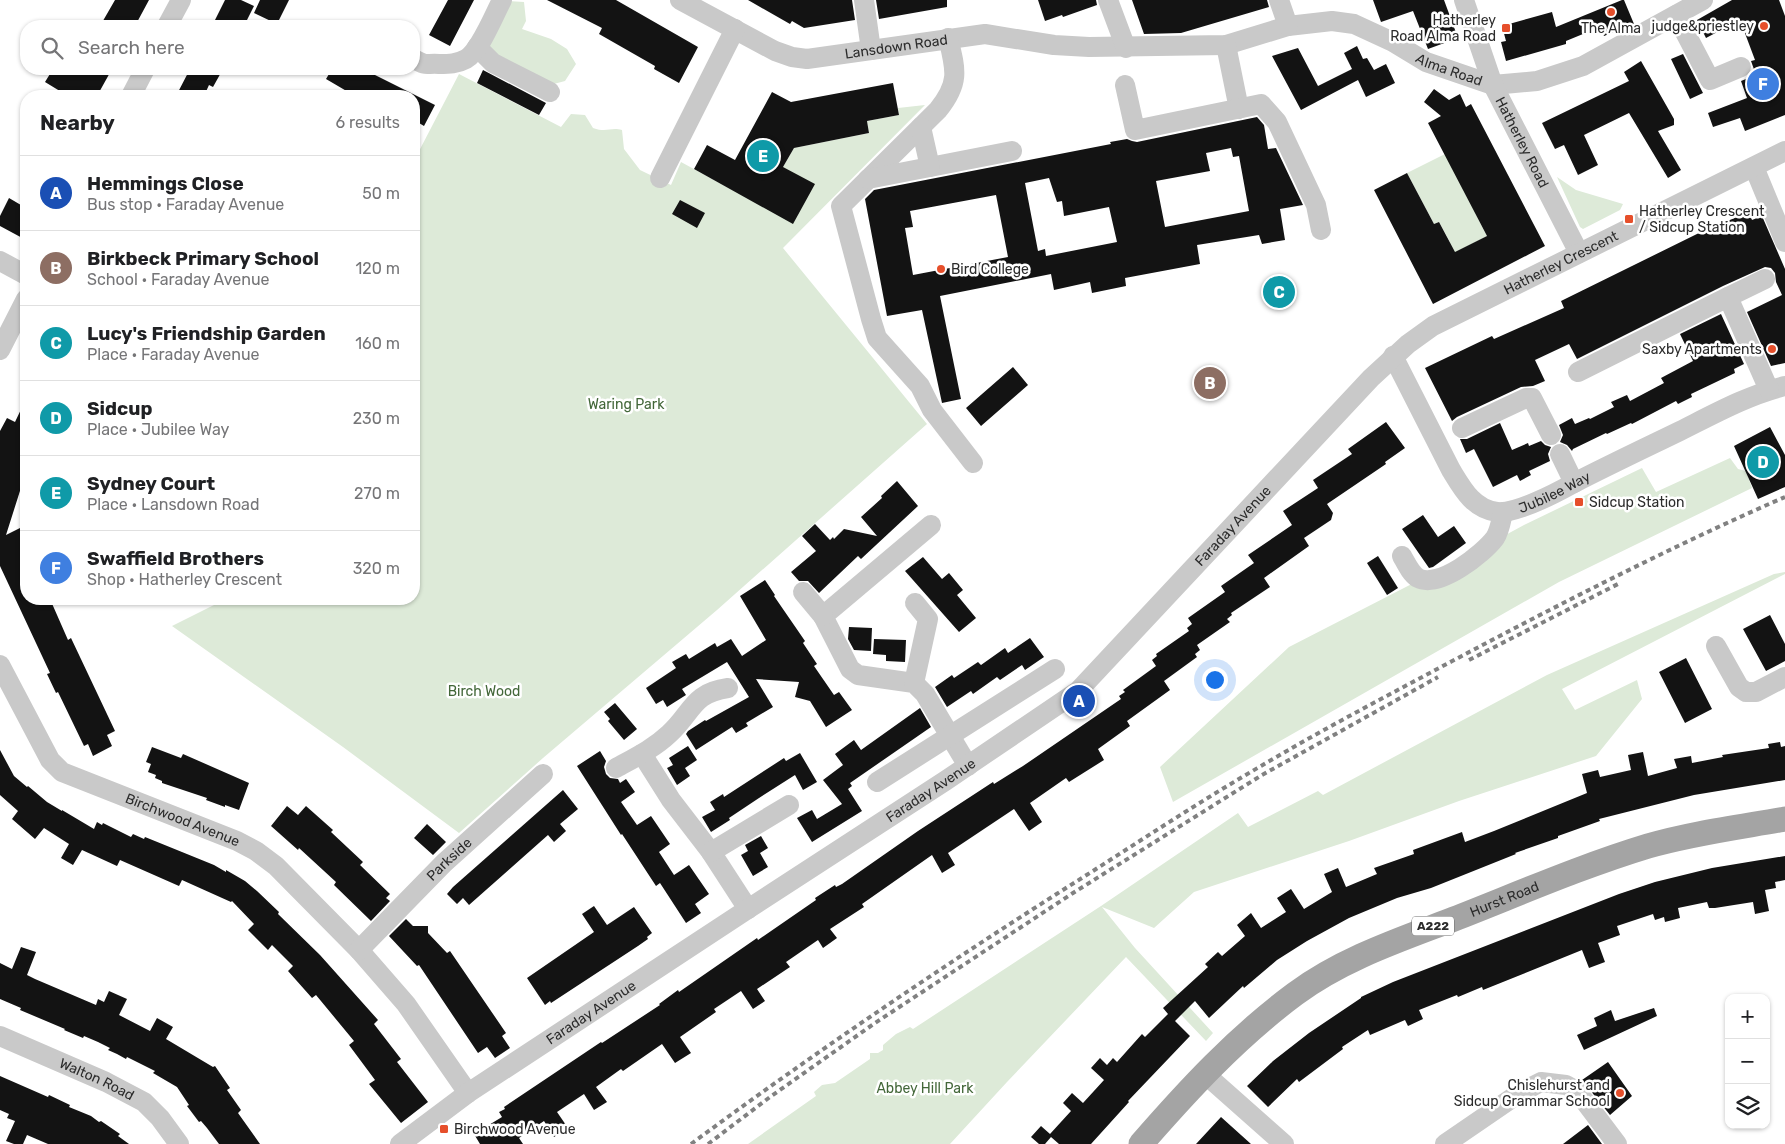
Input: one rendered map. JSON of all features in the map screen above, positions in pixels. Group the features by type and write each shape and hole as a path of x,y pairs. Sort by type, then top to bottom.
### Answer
{"main road":[{"name":"Hurst Road","path":"1141,1144 1205,1074 1251,1030 1295,994 1339,966 1388,944 1579,870 1648,846 1696,835 1785,819"}],"street":[{"path":"170,20 181,0"},
{"path":"420,63 424,65 435,63 453,64 467,59 477,47 502,0"},
{"name":"Lansdown Road","path":"680,0 775,51 807,60 985,34 1054,45 1126,48"},
{"path":"864,0 871,50"},
{"path":"1108,0 1126,48"},
{"path":"1279,0 1288,26"},
{"name":"Hatherley Road","path":"1464,0 1493,85 1579,253"},
{"name":"Alma Road","path":"1126,48 1226,45 1288,26 1332,21 1354,24 1392,42 1426,62 1493,85 1536,81 1583,66 1703,0"},
{"path":"1676,15 1710,80 1741,67"},
{"path":"660,178 735,30"},
{"path":"948,38 954,60 955,78 949,96 921,127 841,206 877,338 920,386 932,410 973,463"},
{"path":"1226,45 1239,109"},
{"path":"477,47 494,63 550,92"},
{"path":"133,90 142,75"},
{"path":"1125,84 1135,130 1261,104 1278,122 1316,205 1321,230"},
{"path":"921,127 930,166"},
{"path":"868,179 1012,151"},
{"name":"Hatherley Crescent","path":"1393,356 1434,326 1785,151"},
{"path":"1754,167 1785,242"},
{"path":"0,261 20,272"},
{"path":"1578,372 1765,279"},
{"path":"1728,297 1777,388"},
{"path":"0,350 20,311"},
{"name":"Jubilee Way","path":"1393,356 1451,470 1470,499 1480,506 1495,512 1516,510 1711,416 1777,388"},
{"name":"Faraday Avenue","path":"400,1144 468,1094 968,766 1078,691 1393,356"},
{"path":"1462,428 1526,398 1532,398 1551,436"},
{"path":"1560,454 1574,483"},
{"path":"1402,556 1419,579 1426,580 1439,577 1469,563 1486,549 1499,530 1503,512"},
{"path":"823,616 931,525"},
{"path":"803,592 823,616 850,669 858,675 914,682 925,694 968,766"},
{"path":"914,603 928,619 914,682"},
{"path":"1716,646 1739,687 1746,692 1756,692 1785,677"},
{"name":"Birchwood Avenue","path":"0,665 48,756 56,767 70,776 237,841 256,851 276,866 359,950 406,1004 468,1094"},
{"path":"877,782 1055,669"},
{"path":"616,768 642,754 667,736 682,721 698,699 714,690 728,688"},
{"path":"642,754 671,800 712,852 748,909"},
{"name":"Parkside","path":"359,950 444,863 543,774"},
{"path":"712,852 790,805"},
{"name":"Walton Road","path":"0,1036 106,1082 144,1102 160,1118 179,1144"},
{"path":"1205,1074 1284,1144"},
{"path":"1445,1144 1518,1094 1541,1082 1566,1085 1577,1091 1617,1144"}],"green space":[{"path":"507,1 524,2 526,21 522,29 551,39 567,49 576,64 565,81 550,85 490,54 486,44"},
{"name":"Waring Park","path":"459,74 561,127 571,114 585,115 593,128 622,130 624,149 640,170 671,185 681,162 793,223 783,167 794,148 869,133 867,121 899,115 898,108 925,105 783,248 927,424 717,610 543,758 459,833 343,747 172,626 214,605 420,605 420,149"},
{"path":"1445,154 1487,236 1443,259 1450,242 1439,222 1434,224 1407,173"},
{"path":"1557,177 1576,190 1623,204 1620,210 1583,229 1580,227"},
{"path":"1730,458 1738,469 1746,471 1752,488 1559,582 1173,802 1160,767 1289,647 1524,525 1642,468 1656,492"},
{"name":"Abbey Hill Park","path":"1785,572 1785,574 1562,689 1575,710 1637,680 1642,699 1596,756 1194,892 1154,928 1102,907 1135,948 1213,1033 1206,1041 1126,957 950,1144 748,1144 816,1096 814,1092 822,1085 835,1083 870,1059 870,1053 878,1053 883,1050 883,1045 896,1034 910,1027 913,1029 1101,906 1238,813 1248,827 1318,791 1323,795 1547,675 1774,574"}],"building":[{"path":"115,0 149,0 138,20 103,20"},
{"path":"225,0 241,0 254,6 247,20 215,20"},
{"path":"260,0 289,0 279,20 269,20 254,13"},
{"path":"448,0 474,0 450,46 429,35"},
{"path":"547,0 616,0 698,47 679,83 654,69 655,66 599,34 602,28"},
{"path":"748,0 852,0 855,20 804,28 792,21 790,24"},
{"path":"876,0 947,0 947,7 879,19"},
{"path":"1038,0 1096,0 1097,5 1045,21"},
{"path":"1132,0 1267,0 1269,7 1181,33 1144,34"},
{"path":"1373,0 1444,0 1458,38 1428,49 1413,11 1381,22"},
{"path":"1624,0 1634,24 1604,36 1600,27 1566,41 1566,44 1506,61 1501,42 1506,41 1502,26 1552,12 1556,27"},
{"path":"1732,0 1779,0 1785,16 1785,115 1745,131 1740,118 1713,127 1708,113 1747,98 1741,81 1756,75 1751,61 1755,60 1740,20 1706,38 1697,20"},
{"path":"1357,46 1363,59 1367,58 1374,70 1386,64 1395,83 1366,97 1358,80 1301,110 1272,56 1298,48 1318,86 1352,69 1344,53"},
{"path":"1683,54 1703,93 1690,99 1671,59"},
{"path":"1641,61 1674,119 1674,125 1658,131 1681,170 1668,178 1629,113 1584,135 1598,165 1578,175 1564,145 1555,149 1542,123 1629,81 1624,72"},
{"path":"483,70 546,103 539,115 477,83"},
{"path":"49,75 109,75 100,90 58,90 45,82"},
{"path":"187,75 220,75 213,87 209,85 207,90 179,90"},
{"path":"328,75 375,75 405,90 345,90 326,79"},
{"path":"893,83 899,115 867,121 869,133 794,148 783,167 815,184 793,224 694,169 707,145 735,160 772,92 791,102"},
{"path":"1434,89 1449,100 1460,94 1466,107 1471,104 1545,246 1433,304 1374,190 1407,173 1434,224 1439,222 1455,252 1487,236 1428,123 1441,116 1424,102"},
{"path":"420,98 435,105 424,126 420,124"},
{"path":"1257,117 1264,125 1268,149 1276,148 1303,205 1280,209 1285,240 1262,244 1259,235 1197,245 1200,264 1125,278 1126,286 1092,293 1090,282 1054,290 1051,274 940,296 961,399 942,403 922,310 887,316 865,199 874,190 1111,144 1110,142 1127,139 1137,142","holes":["1231,148 1233,157 1239,156 1249,211 1165,227 1156,181 1210,171 1206,153","1049,178 1057,202 1062,201 1064,216 1109,207 1117,242 1046,256 1045,249 1038,251 1025,183","996,195 1008,257 913,275 905,228 913,227 910,211"]},
{"path":"9,198 20,204 20,237 0,226 0,216"},
{"path":"680,200 705,213 697,228 672,214"},
{"path":"1749,212 1752,220 1762,216 1785,269 1785,363 1771,366 1747,312 1782,295 1776,282 1775,273 1771,268 1765,267 1577,359 1569,344 1535,360 1545,381 1533,386 1521,387 1452,421 1425,368 1492,336 1494,339 1564,308 1561,301 1701,232"},
{"path":"1721,314 1744,364 1734,369 1735,373 1691,394 1692,397 1678,404 1676,401 1632,424 1606,433 1572,451 1567,445 1560,442 1563,435 1559,425 1572,418 1575,424 1590,419 1614,407 1611,402 1627,395 1630,401 1664,383 1661,378 1693,361 1680,334"},
{"path":"1013,367 1028,385 981,426 966,408"},
{"path":"20,412 20,491 6,535 20,528 20,605 53,605 68,640 71,638 115,731 107,735 112,746 93,756 88,744 84,746 58,692 56,693 47,674 50,673 0,566 0,431 7,418 15,422"},
{"path":"1386,422 1405,448 1385,462 1386,464 1327,504 1333,513 1331,520 1304,538 1309,546 1264,578 1270,587 1231,613 1232,615 1227,619 1230,622 1197,645 1200,650 1195,654 1197,657 1164,681 1170,690 1127,721 1130,726 1098,749 1104,760 1069,782 1066,778 1030,803 1042,822 1029,831 1014,809 948,853 955,865 942,873 932,855 862,904 864,907 830,929 837,938 823,948 818,940 786,962 790,967 757,989 765,1001 753,1009 741,991 714,1009 716,1012 680,1037 691,1053 675,1063 662,1044 596,1087 607,1102 594,1110 584,1094 557,1112 568,1128 554,1137 544,1121 519,1138 523,1144 480,1144 474,1134 502,1117 499,1112 505,1109 504,1107 660,1005 678,990 679,992 757,938 758,940 816,900 815,898 835,885 836,887 842,884 918,831 993,782 994,784 1023,766 1121,699 1119,696 1125,692 1123,690 1156,666 1152,660 1157,656 1156,654 1189,631 1187,628 1192,624 1188,618 1225,592 1221,586 1254,563 1248,555 1292,525 1283,511 1318,488 1313,480 1352,454 1348,449"},
{"path":"1500,423 1512,450 1528,443 1529,446 1541,441 1551,447 1548,454 1550,461 1529,471 1531,475 1520,481 1517,475 1493,487 1474,449 1466,453 1460,439 1467,439"},
{"path":"1770,427 1785,455 1785,487 1758,499 1734,446"},
{"path":"897,481 918,506 861,559 858,556 819,593 808,581 799,581 791,572 816,551 802,536 815,524 830,540 833,537 834,539 844,529 877,536 861,517"},
{"path":"1423,515 1438,537 1454,526 1466,543 1429,568 1402,529"},
{"path":"1378,556 1398,588 1387,595 1367,563"},
{"path":"923,557 942,579 949,573 963,590 957,595 976,618 959,632 905,571"},
{"path":"765,580 805,641 803,643 817,664 814,666 834,695 839,692 852,710 826,727 810,701 795,697 799,682 756,679 773,707 746,723 748,726 736,733 732,727 696,750 686,734 688,731 749,697 727,662 682,689 686,695 667,707 663,700 656,704 646,688 676,668 672,662 686,654 689,659 715,643 717,647 731,639 742,656 766,640 740,596"},
{"path":"1770,615 1785,644 1785,661 1766,671 1743,629"},
{"path":"849,627 872,628 871,651 854,650 848,639"},
{"path":"1030,638 1044,657 1025,670 1022,665 1000,680 997,677 973,694 971,691 947,707 935,687 952,675 954,678 978,662 981,665 1005,648 1008,653"},
{"path":"874,639 906,640 905,662 886,661 886,655 873,654"},
{"path":"1686,658 1712,709 1685,723 1659,672"},
{"path":"615,703 637,729 624,740 608,721 610,719 604,712"},
{"path":"920,708 931,727 850,783 852,786 848,789 862,811 812,842 797,818 812,810 817,819 842,804 823,780 843,765 835,754 854,740 861,750"},
{"path":"1780,742 1781,747 1785,746 1785,780 1694,795 1599,819 1600,821 1558,836 1558,838 1515,853 1431,888 1397,898 1349,918 1277,960 1244,988 1243,986 1209,1018 1195,1001 1175,1021 1190,1036 1128,1101 1091,1144 1059,1144 1051,1137 1045,1144 1039,1144 1031,1137 1041,1126 1050,1134 1071,1111 1063,1103 1072,1093 1083,1103 1104,1080 1091,1068 1100,1058 1107,1065 1113,1058 1117,1062 1142,1034 1145,1037 1168,1014 1163,1008 1208,967 1205,964 1218,952 1222,956 1245,936 1237,925 1251,913 1261,928 1286,912 1277,898 1291,889 1304,909 1332,892 1324,874 1338,868 1346,887 1377,874 1374,868 1414,854 1413,850 1462,832 1465,842 1494,831 1587,793 1582,774 1598,770 1600,777 1631,770 1628,755 1643,752 1648,776 1677,768 1674,759 1691,756 1692,763 1723,757 1722,755 1769,748 1768,744"},
{"path":"688,746 697,760 685,768 690,776 677,785 667,768 673,765 669,758"},
{"path":"152,747 181,758 183,754 249,783 239,810 206,800 207,798 162,783 162,781 155,778 156,775 148,772 151,764 146,762"},
{"path":"0,750 14,776 27,787 47,802 94,829 97,822 102,825 103,823 131,837 133,834 144,839 145,837 214,865 226,872 226,870 245,881 279,912 278,914 320,955 378,1020 374,1024 401,1059 397,1062 428,1102 401,1123 369,1084 375,1080 349,1045 354,1041 316,995 312,998 288,971 293,966 272,945 268,950 248,930 254,924 232,901 182,880 179,886 120,860 117,866 82,850 73,865 61,858 69,844 44,828 35,839 12,819 18,811 0,795"},
{"path":"600,751 606,761 604,767 606,774 610,778 618,779 620,783 626,779 635,792 621,802 637,825 651,816 670,844 659,852 674,875 689,865 709,894 695,904 701,913 686,923 660,883 656,886 577,766"},
{"path":"800,753 817,782 803,790 795,775 711,832 702,817 715,810 710,802 723,794 724,797 784,758 786,761"},
{"path":"563,790 578,809 560,824 566,831 554,842 548,835 469,905 463,898 457,904 447,894 453,887"},
{"path":"287,806 298,815 306,806 333,830 331,832 363,862 360,865 390,894 386,898 390,901 371,921 334,885 336,882 299,848 298,850 271,826"},
{"path":"427,824 446,842 433,855 414,838"},
{"path":"761,836 768,848 760,853 768,867 753,876 741,855 748,851 745,845"},
{"path":"1785,856 1785,880 1775,882 1776,888 1765,890 1769,911 1755,914 1753,902 1709,908 1707,902 1678,908 1680,918 1665,922 1664,917 1655,920 1653,914 1617,926 1620,935 1598,943 1605,962 1589,968 1582,950 1483,990 1482,987 1419,1010 1423,1019 1408,1026 1405,1020 1370,1035 1368,1030 1342,1047 1343,1049 1299,1082 1297,1079 1268,1107 1247,1086 1273,1061 1309,1033 1361,997 1393,982 1619,894 1655,882 1712,868"},
{"path":"594,906 607,925 634,907 652,933 647,937 648,939 638,946 551,1003 550,1001 545,1005 527,978 594,932 582,914"},
{"path":"406,919 413,926 428,926 428,933 447,953 450,951 506,1033 502,1036 510,1048 495,1058 487,1047 478,1053 419,965 417,966 389,936"},
{"path":"21,947 36,952 27,975 96,1005 98,999 104,1002 109,991 127,999 119,1015 150,1031 157,1018 173,1027 166,1039 213,1067 215,1066 230,1088 227,1090 241,1110 238,1113 260,1144 219,1144 187,1106 189,1105 177,1087 153,1073 155,1071 108,1050 110,1048 98,1042 64,1030 0,999 0,963 12,969"},
{"path":"1654,1008 1657,1016 1584,1050 1577,1035 1597,1026 1594,1018 1611,1010 1615,1021"},
{"path":"1608,1062 1632,1096 1610,1115 1582,1080"},
{"path":"0,1076 48,1097 49,1095 99,1122 101,1121 120,1134 118,1136 129,1144 48,1144 27,1135 23,1144 14,1144 6,1141 15,1121 7,1118 9,1114 0,1110"},
{"path":"1221,1117 1251,1144 1196,1144"},
{"path":"1588,1125 1602,1144 1563,1144"}],"railway":[{"path":"691,1144 839,1038 940,970 1042,903 1240,779 1351,715 1526,622 1655,557 1785,497"},
{"path":"1469,660 1618,584"},
{"path":"708,1144 770,1097 875,1023 1073,893 1262,775 1438,677"}],"place":[{"name":"The Alma","path":"1611,12"},
{"name":"judge&priestley","path":"1764,26"},
{"name":"Hatherley Road Alma Road","path":"1506,28"},
{"name":"Swaffield Brothers","path":"1763,84"},
{"name":"Sydney Court","path":"763,156"},
{"name":"Hatherley Crescent / Sidcup Station","path":"1629,219"},
{"name":"Bird College","path":"941,269"},
{"name":"Lucy's Friendship Garden","path":"1279,292"},
{"name":"Saxby Apartments","path":"1772,349"},
{"name":"Birkbeck Primary School","path":"1210,383"},
{"name":"Sidcup","path":"1763,462"},
{"name":"Sidcup Station","path":"1579,502"},
{"name":"Hemmings Close","path":"1079,701"},
{"name":"Chislehurst and Sidcup Grammar School","path":"1620,1093"},
{"name":"Birchwood Avenue","path":"444,1129"}],"park label":[{"name":"Birch Wood","path":"484,691"}]}
